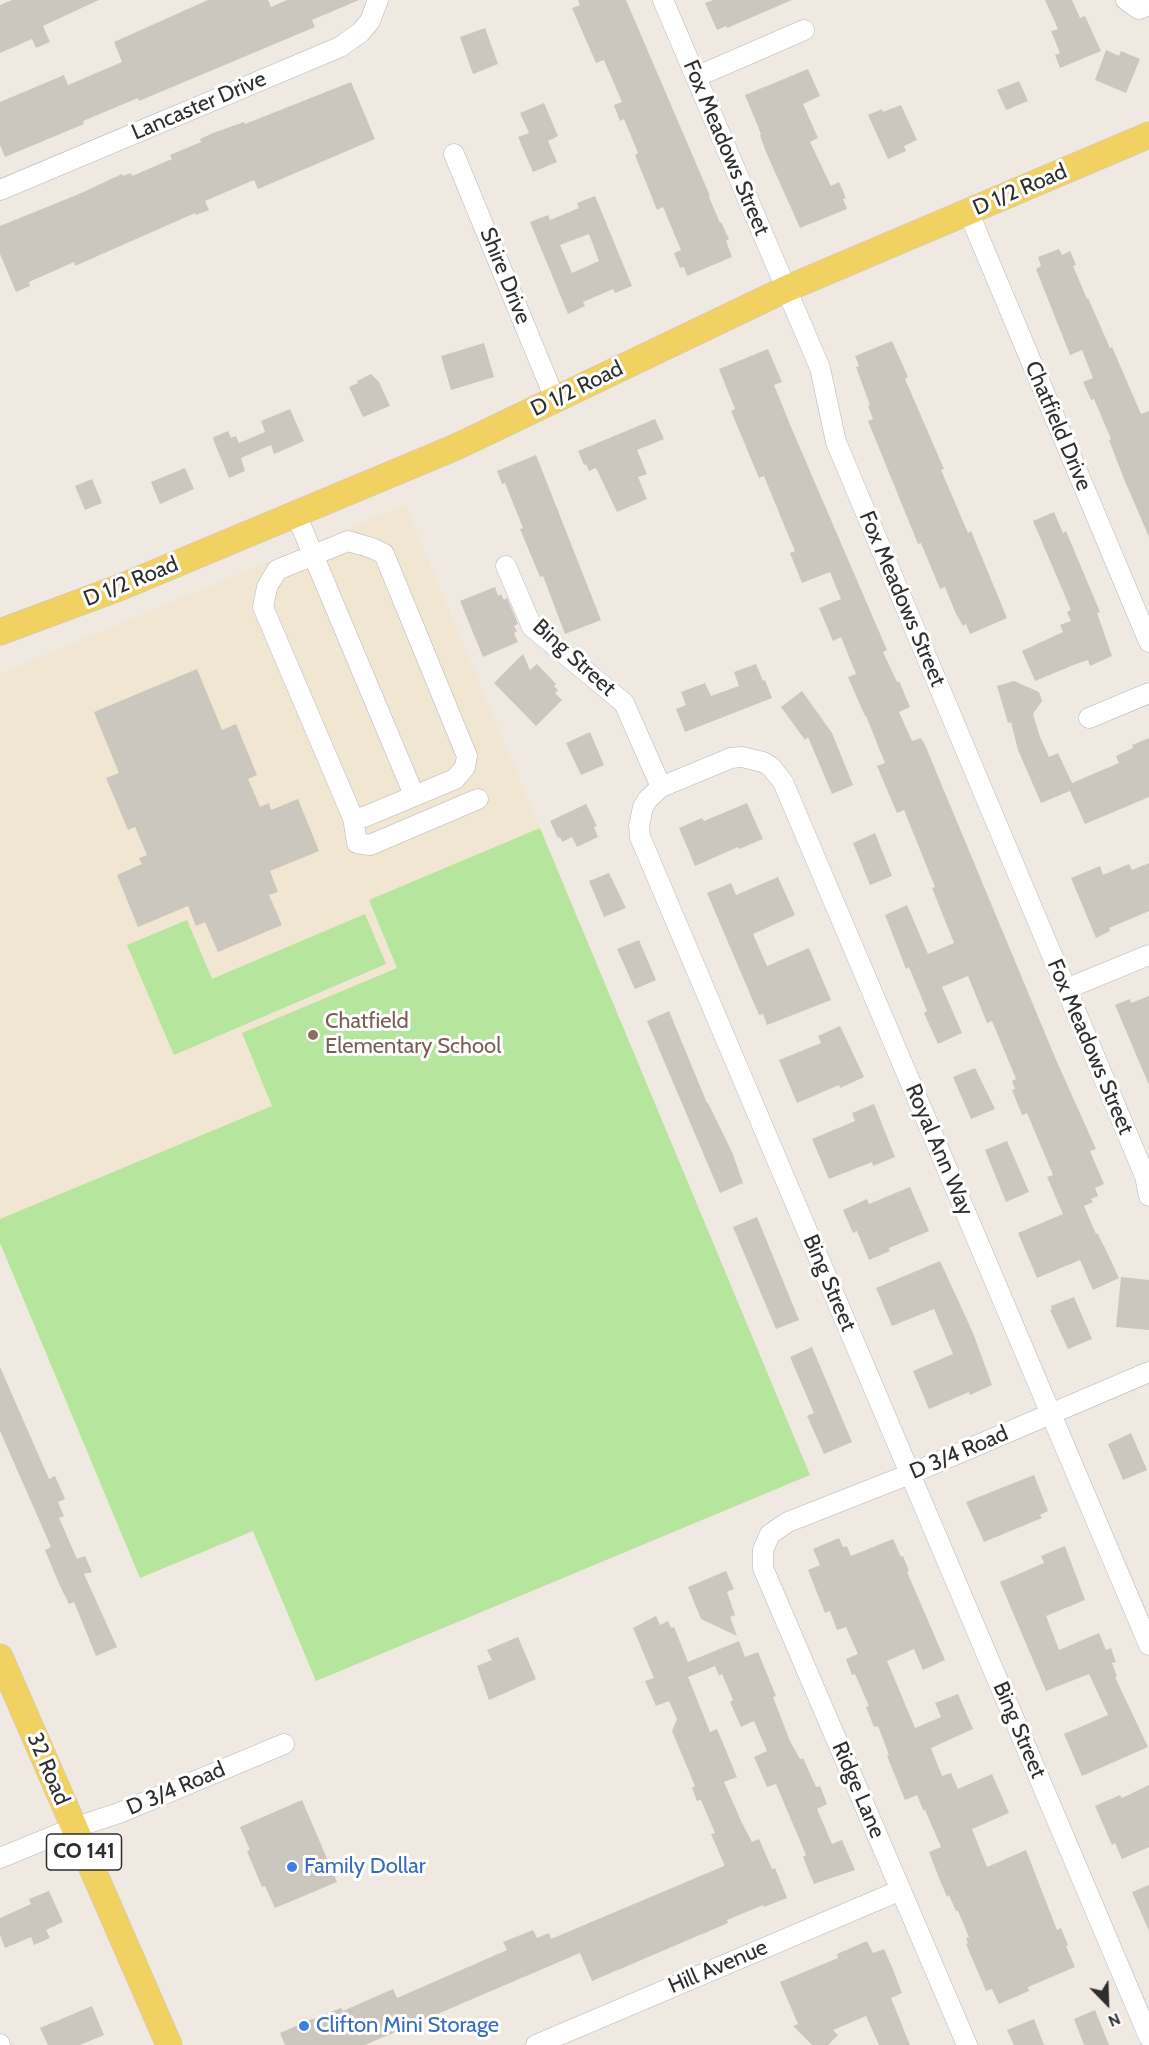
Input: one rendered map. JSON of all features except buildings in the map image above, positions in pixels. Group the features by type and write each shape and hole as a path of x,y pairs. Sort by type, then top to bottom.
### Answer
{"main road":[{"name":"D 1/2 Road","path":"0,632 121,587 456,447 786,289 1149,135"},
{"name":"32 Road","path":"0,1657 170,2045"}],"street":[{"name":"Lancaster Drive","path":"0,190 340,47 361,32 370,21 378,0"},
{"name":"Fox Meadows Street","path":"663,0 820,368 836,442 1145,1176 1149,1196"},
{"path":"696,77 804,30"},
{"name":"Shire Drive","path":"454,154 555,399"},
{"name":"Chatfield Drive","path":"968,211 1149,642"},
{"path":"296,514 414,795"},
{"path":"353,818 364,817 454,779 465,767 467,756 384,554 348,541 277,570 267,587 263,606 353,818 357,843 370,845 478,799"},
{"name":"Bing Street","path":"506,566 532,627 624,703 661,787 643,807 639,826 640,837 1149,2037"},
{"path":"1089,718 1149,693"},
{"name":"Royal Ann Way","path":"661,787 731,759 742,757 763,762 778,774 1149,1645"},
{"path":"1066,989 1149,955"},
{"name":"D 3/4 Road","path":"770,1534 788,1522 910,1474 1149,1372"},
{"name":"Ridge Lane","path":"770,1534 763,1551 764,1568 967,2045"},
{"name":"D 3/4 Road","path":"0,1858 73,1828 119,1813 284,1744"},
{"name":"Hill Avenue","path":"536,2045 901,1890"}],"shaded area":[{"name":"Chatfield Elementary School","path":"405,505 810,1475 316,1681 253,1531 140,1578 0,1243 0,674"}],"green space":[{"name":"Chatfield Elementary School","path":"540,828 810,1475 316,1681 253,1531 140,1578 0,1243 0,1219 272,1106 242,1033 397,968 369,900"},
{"path":"365,914 386,964 174,1055 127,945 187,920 212,979"}],"place":[{"name":"Chatfield Elementary School","path":"313,1035"},
{"name":"Family Dollar","path":"292,1867"},
{"name":"Clifton Mini Storage","path":"304,2026"}]}
